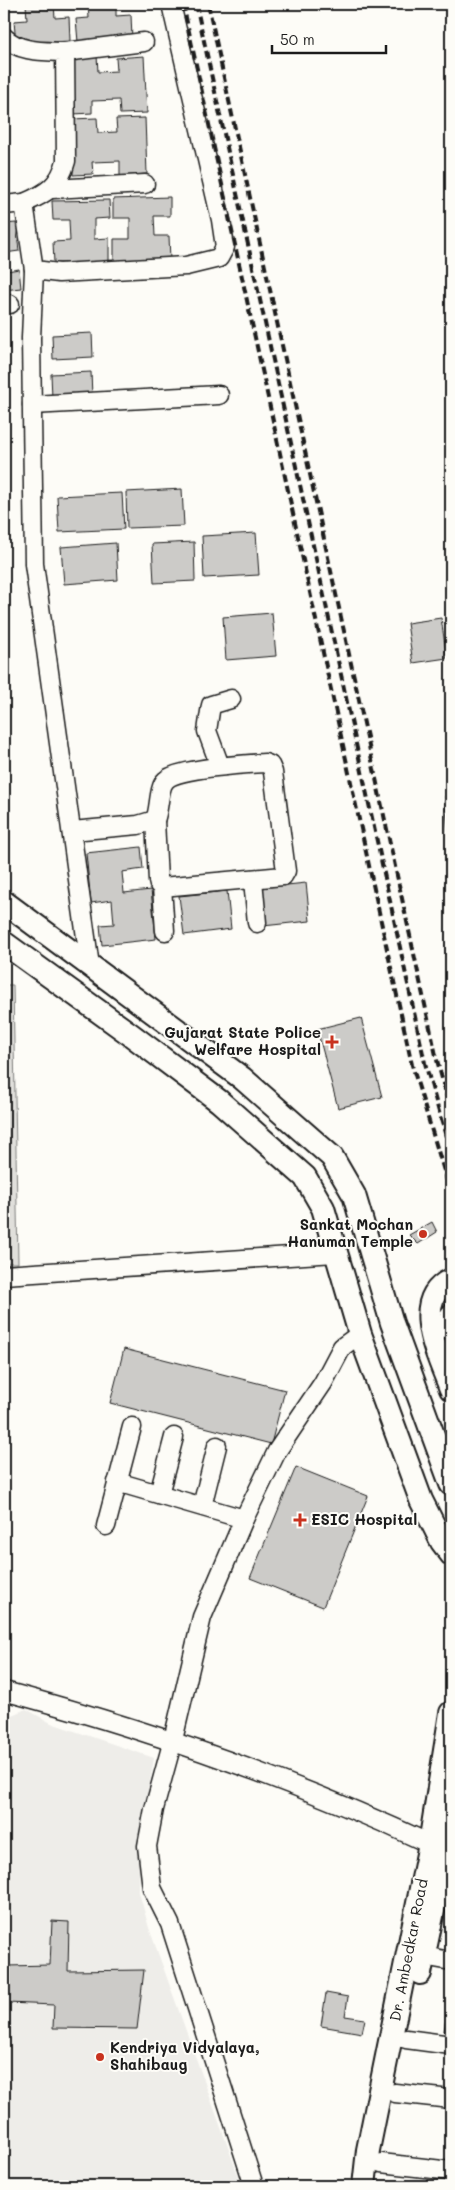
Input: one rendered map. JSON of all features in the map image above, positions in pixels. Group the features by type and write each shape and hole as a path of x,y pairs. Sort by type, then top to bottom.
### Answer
{"main road":[{"path":"4,902 242,1078 332,1157 354,1195 392,1323 451,1484"},
{"path":"4,943 219,1101 305,1177 323,1208 360,1334 421,1500 442,1542 451,1554"},
{"path":"451,1280 441,1285 433,1294 430,1308 430,1324 435,1347 451,1388"},
{"path":"451,1316 451,1328"},
{"name":"Dr. Ambedkar Road","path":"364,2186 368,2150 430,1844 451,1713"},
{"name":"Dr. Ambedkar Road","path":"378,2186 394,2093 423,1956 447,1862 451,1825"}],"street":[{"path":"34,270 59,274 186,266 219,258 225,247 221,220 171,4"},
{"path":"4,37 17,47 36,51 65,52 144,42"},
{"path":"52,189 63,173 66,162 65,52"},
{"path":"4,206 24,204 52,189 145,184"},
{"path":"24,204 34,270 31,338 34,564 90,966"},
{"path":"32,405 219,395"},
{"path":"220,766 207,731 211,705 231,698"},
{"path":"265,762 270,765 273,772 286,871 283,876 277,878 158,885 155,820 160,808 160,790 165,780 172,776 220,766 265,762"},
{"path":"72,831 138,825 155,820"},
{"path":"253,880 257,923"},
{"path":"162,886 165,931"},
{"path":"4,1275 335,1253"},
{"path":"254,2186 170,1924 152,1888 147,1846 154,1809 173,1740 202,1617 244,1519 277,1451 323,1383 342,1347 360,1334"},
{"path":"106,1526 132,1427"},
{"path":"159,1494 174,1437"},
{"path":"202,1506 217,1446"},
{"path":"117,1482 244,1519"},
{"path":"4,1691 173,1740 384,1823 430,1844"},
{"path":"423,1956 451,1961"},
{"path":"406,2039 451,2045"},
{"path":"394,2093 451,2099"},
{"path":"381,2163 451,2170"}],"shaded area":[{"path":"4,985 13,985 18,1263 4,1263"},
{"name":"Kendriya Vidyalaya, Shahibaug","path":"26,1709 51,1723 154,1758 140,1841 139,1892 149,1928 242,2186 4,2186 4,1763 7,1717"}],"building":[{"path":"26,4 54,4 55,18 69,17 70,41 16,44 14,21 27,20"},
{"path":"88,4 116,4 116,16 131,15 132,39 78,42 76,19 89,18"},
{"path":"97,56 98,72 117,71 116,58 144,56 147,113 120,114 119,100 92,101 92,113 73,114 70,58"},
{"path":"97,118 98,133 117,132 116,119 145,118 147,174 120,176 120,161 92,162 93,174 73,175 71,119"},
{"path":"170,197 170,216 154,216 155,236 169,236 170,260 114,261 114,239 130,239 130,218 113,218 113,199"},
{"path":"109,200 110,218 94,219 94,239 109,238 109,262 54,263 53,242 70,241 69,220 53,220 52,201"},
{"path":"16,223 19,251 5,253 7,271 19,269 21,288 4,290 4,224"},
{"path":"92,333 93,357 53,359 52,335"},
{"path":"91,372 92,396 52,398 51,374"},
{"path":"182,489 184,526 127,528 126,492"},
{"path":"122,493 124,529 59,532 57,496"},
{"path":"256,533 259,575 204,578 202,536"},
{"path":"194,542 195,581 154,583 152,544"},
{"path":"116,543 118,580 64,584 61,547"},
{"path":"272,613 276,656 226,660 223,617"},
{"path":"451,616 451,647 447,617"},
{"path":"441,618 447,658 413,663 407,623"},
{"path":"5,627 6,643 4,643"},
{"path":"445,796 451,796 451,846 449,846"},
{"path":"141,847 143,869 122,872 124,893 151,890 156,939 102,945 100,925 114,924 112,900 91,903 86,853"},
{"path":"306,883 310,921 263,926 259,888"},
{"path":"227,891 231,929 184,935 179,896"},
{"path":"361,1018 382,1097 338,1108 317,1029"},
{"name":"Sankat Mochan Hanuman Temple","path":"432,1222 437,1232 418,1244 409,1235"},
{"path":"124,1349 285,1390 271,1444 110,1403"},
{"path":"296,1467 368,1496 323,1607 250,1578"},
{"path":"52,1921 69,1922 68,1971 144,1970 137,2029 53,2028 54,2005 7,2003 7,1966 50,1965"},
{"path":"451,1986 451,2032 444,2031"},
{"path":"326,1993 348,1997 345,2016 365,2019 362,2033 321,2026"}],"railway":[{"path":"183,4 412,1065 451,1194"},
{"path":"196,4 425,1063 451,1154"},
{"path":"208,4 437,1060 451,1112"}],"place":[{"name":"Gujarat State Police Welfare Hospital","path":"332,1042"},
{"name":"Sankat Mochan Hanuman Temple","path":"423,1234"},
{"name":"ESIC Hospital","path":"300,1520"},
{"name":"Kendriya Vidyalaya, Shahibaug","path":"100,2057"}]}
